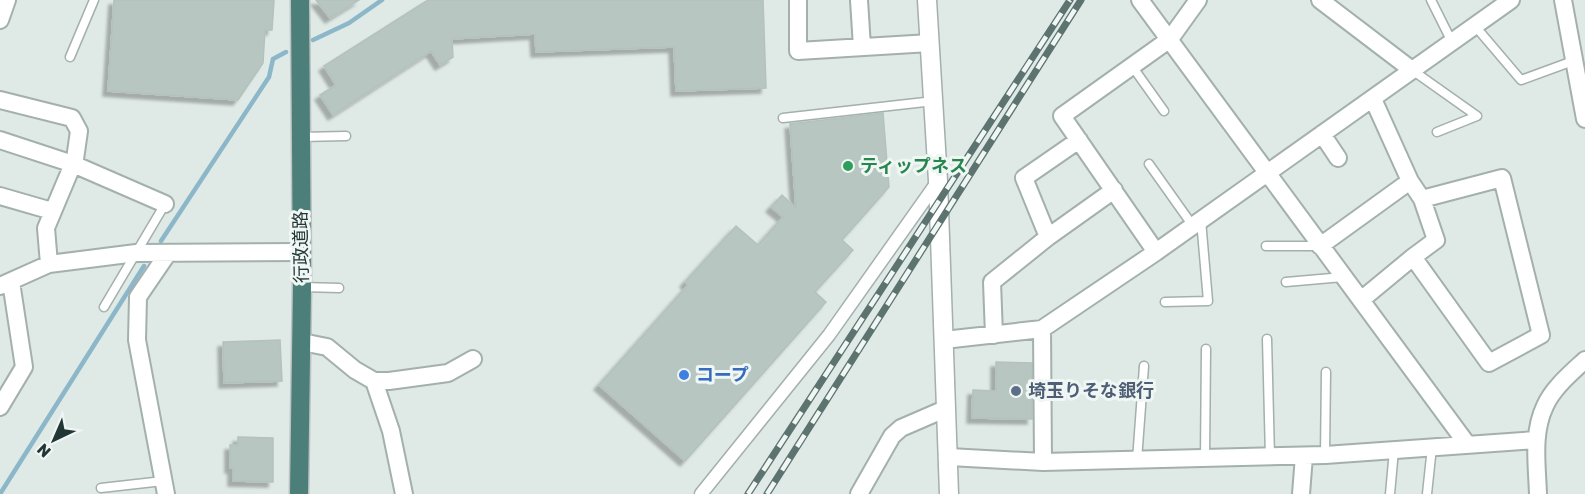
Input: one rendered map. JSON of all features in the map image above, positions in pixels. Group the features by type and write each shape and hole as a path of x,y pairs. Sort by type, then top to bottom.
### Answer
{"highway":[{"name":"行政道路","path":"299,494 302,342 300,0"}],"street":[{"path":"0,20 7,0"},
{"path":"798,0 798,51 930,43"},
{"path":"859,0 862,47"},
{"path":"927,0 938,181 949,494"},
{"path":"1140,0 1467,444"},
{"path":"1156,252 1062,116 1170,39 1198,0"},
{"path":"1563,0 1584,110"},
{"path":"944,340 1042,329 1156,252 1373,99 1505,2"},
{"path":"1330,3 1412,70"},
{"path":"1361,300 1436,240 1422,199 1410,182 1373,99"},
{"path":"0,100 72,118 79,131 73,164 46,228 49,264"},
{"path":"1322,134 1338,158"},
{"path":"0,140 73,164 165,204"},
{"path":"1048,237 1024,178 1079,140"},
{"path":"1413,257 1489,363 1541,335 1502,178 1422,199"},
{"path":"701,494 829,335 938,181"},
{"path":"1320,246 1410,182"},
{"path":"994,335 992,282 1048,237 1114,190"},
{"path":"4,200 52,211"},
{"path":"0,407 24,367 6,284 49,264 135,253 301,252"},
{"path":"165,487 137,340 138,297 168,253"},
{"path":"1042,329 1043,462"},
{"path":"302,342 327,347 355,370 374,381 448,373 473,359"},
{"path":"1538,494 1536,440 1545,405 1585,360"},
{"path":"374,381 391,431 404,494"},
{"path":"859,494 892,436 901,428 945,409"},
{"path":"949,457 1043,462 1270,457 1536,440"},
{"path":"1301,494 1304,456"}],"lane":[{"path":"70,57 94,0"},
{"path":"1431,0 1452,42"},
{"path":"1475,26 1521,80 1573,61"},
{"path":"1132,66 1164,111"},
{"path":"1412,70 1477,116 1437,132"},
{"path":"783,117 934,101"},
{"path":"300,136 346,136"},
{"path":"1149,164 1197,223 1208,301 1165,302"},
{"path":"104,307 165,204"},
{"path":"1266,246 1320,246"},
{"path":"1286,282 1343,277"},
{"path":"302,287 339,288"},
{"path":"1267,339 1270,457"},
{"path":"1205,458 1206,349"},
{"path":"1137,460 1144,366"},
{"path":"1325,455 1326,372"},
{"path":"1427,494 1432,447"},
{"path":"1390,494 1394,450"},
{"path":"101,488 165,487"}],"building":[{"path":"114,0 274,0 272,30 265,30 263,63 238,100 108,91"},
{"path":"316,0 359,0 330,18"},
{"path":"428,0 763,0 766,88 676,91 674,47 536,52 535,34 452,39 453,57 440,65 431,51 333,115 320,95 336,85 324,66"},
{"path":"883,113 889,187 842,240 853,250 815,292 826,302 685,461 599,385 688,285 685,282 736,226 758,245 783,217 771,207 782,195 796,208 790,124"},
{"path":"280,340 282,381 224,383 223,342"},
{"name":"埼玉りそな銀行","path":"996,362 1032,363 1032,419 972,418 973,390 996,391"},
{"path":"238,437 273,438 273,482 233,481 233,468 230,468 230,445 238,445"}],"waterway":[{"path":"313,40 349,23 382,0"},
{"path":"161,241 269,77 273,59 286,52"},
{"path":"0,494 144,266"}],"railway":[{"path":"748,494 1070,0"},
{"path":"767,494 1081,0"}],"place":[{"name":"ティップネス","path":"848,166"},
{"name":"コープ","path":"684,375"},
{"name":"埼玉りそな銀行","path":"1016,391"}]}
